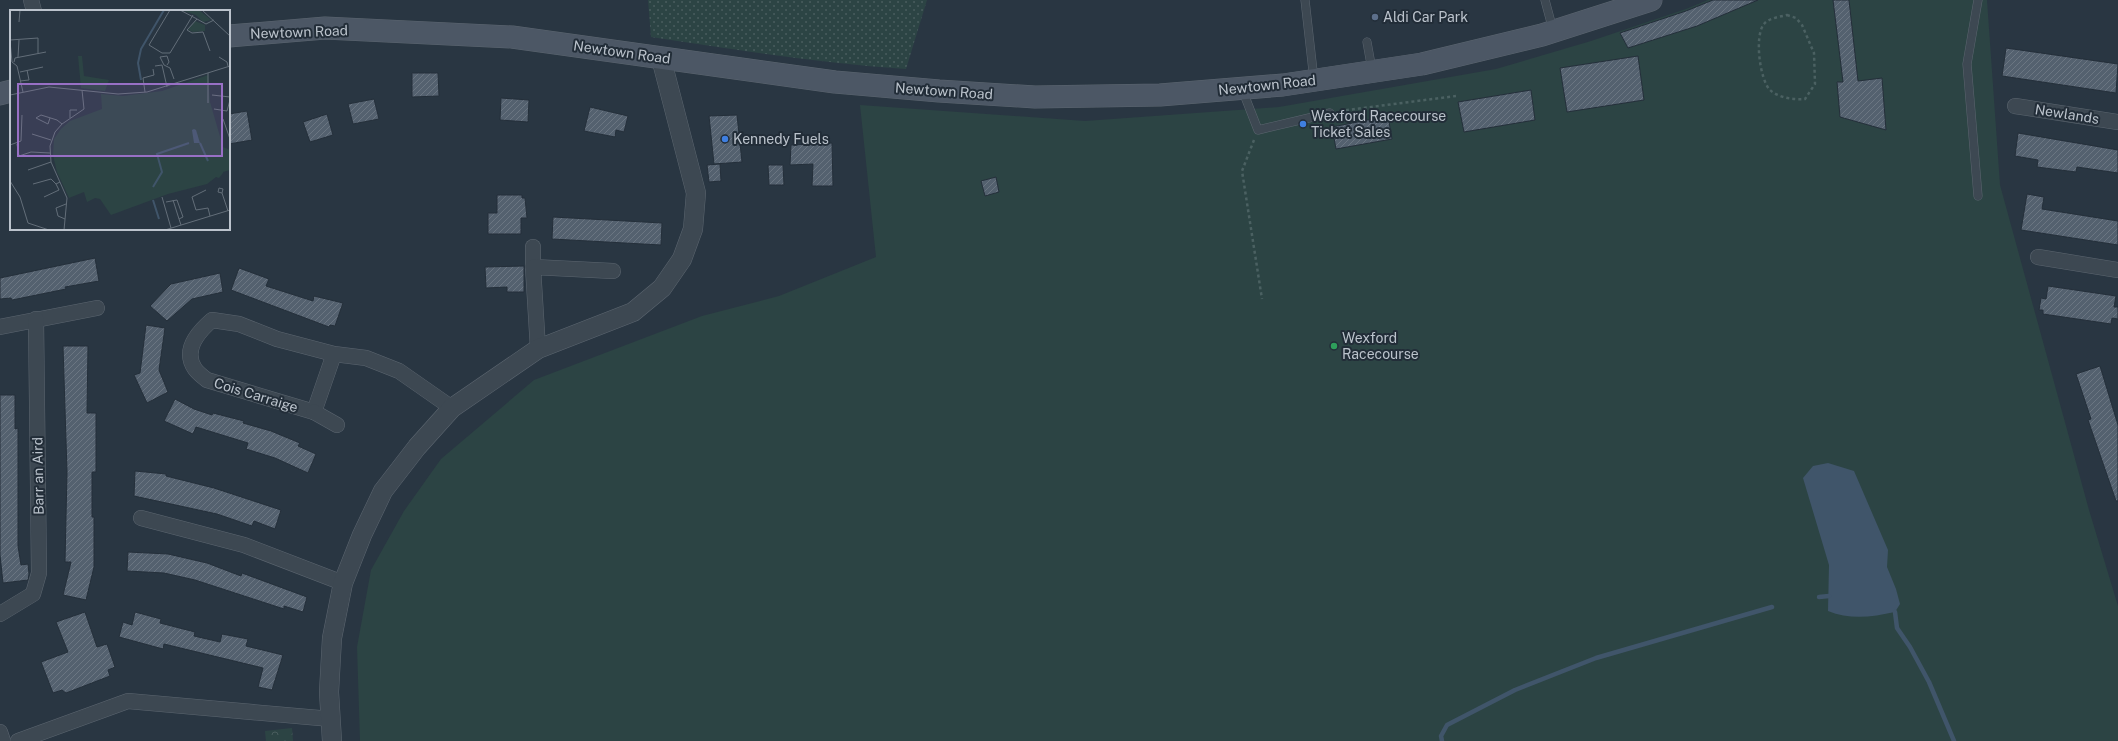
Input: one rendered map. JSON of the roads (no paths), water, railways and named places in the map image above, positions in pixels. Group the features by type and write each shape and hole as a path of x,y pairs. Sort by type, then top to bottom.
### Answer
{"main road":[{"name":"Newtown Road","path":"230,36 325,28 512,37 844,83 1027,97 1160,95 1314,81 1422,64 1554,31 1651,0"},
{"path":"0,94 10,91"}],"street":[{"path":"31,0 34,10"},
{"path":"332,741 329,692 332,638 343,583 362,535 383,491 417,447 452,408 538,349 633,312 662,288 682,259 693,229 696,193 661,58"},
{"name":"Newlands","path":"2015,106 2118,122"},
{"path":"532,247 538,349"},
{"path":"2038,257 2118,270"},
{"path":"534,268 613,271"},
{"path":"0,326 97,308"},
{"name":"Barr an Aird","path":"0,614 33,594 39,573 36,319"},
{"name":"Cois Carraige","path":"337,425 314,412 206,380 194,369 190,352 198,332 212,320 239,324 277,339 334,354 366,358 399,371 452,408"},
{"name":"Cois Carraige","path":"314,412 334,354"},
{"path":"141,518 244,545 343,583"},
{"path":"18,741 128,701 331,719"},
{"path":"0,732 3,741"}],"lane":[{"path":"1304,0 1314,81"},
{"path":"1545,0 1554,31"},
{"path":"1978,0 1968,64 1978,196"},
{"path":"1367,42 1372,73"},
{"path":"1241,88 1258,130 1330,113"}],"water":[{"path":"1828,463 1854,471 1888,550 1887,567 1900,604 1895,612 1853,617 1828,611 1829,565 1803,478 1813,466"}],"waterway":[{"path":"1819,597 1829,596"},
{"path":"1442,741 1441,736 1447,725 1515,690 1596,658 1772,607"},
{"path":"1895,612 1897,628 1910,647 1929,682 1954,741"}],"place":[{"name":"Aldi Car Park","path":"1375,17"},
{"name":"Wexford Racecourse Ticket Sales","path":"1303,124"},
{"name":"Kennedy Fuels","path":"725,139"},
{"name":"Wexford Racecourse","path":"1334,346"}]}
